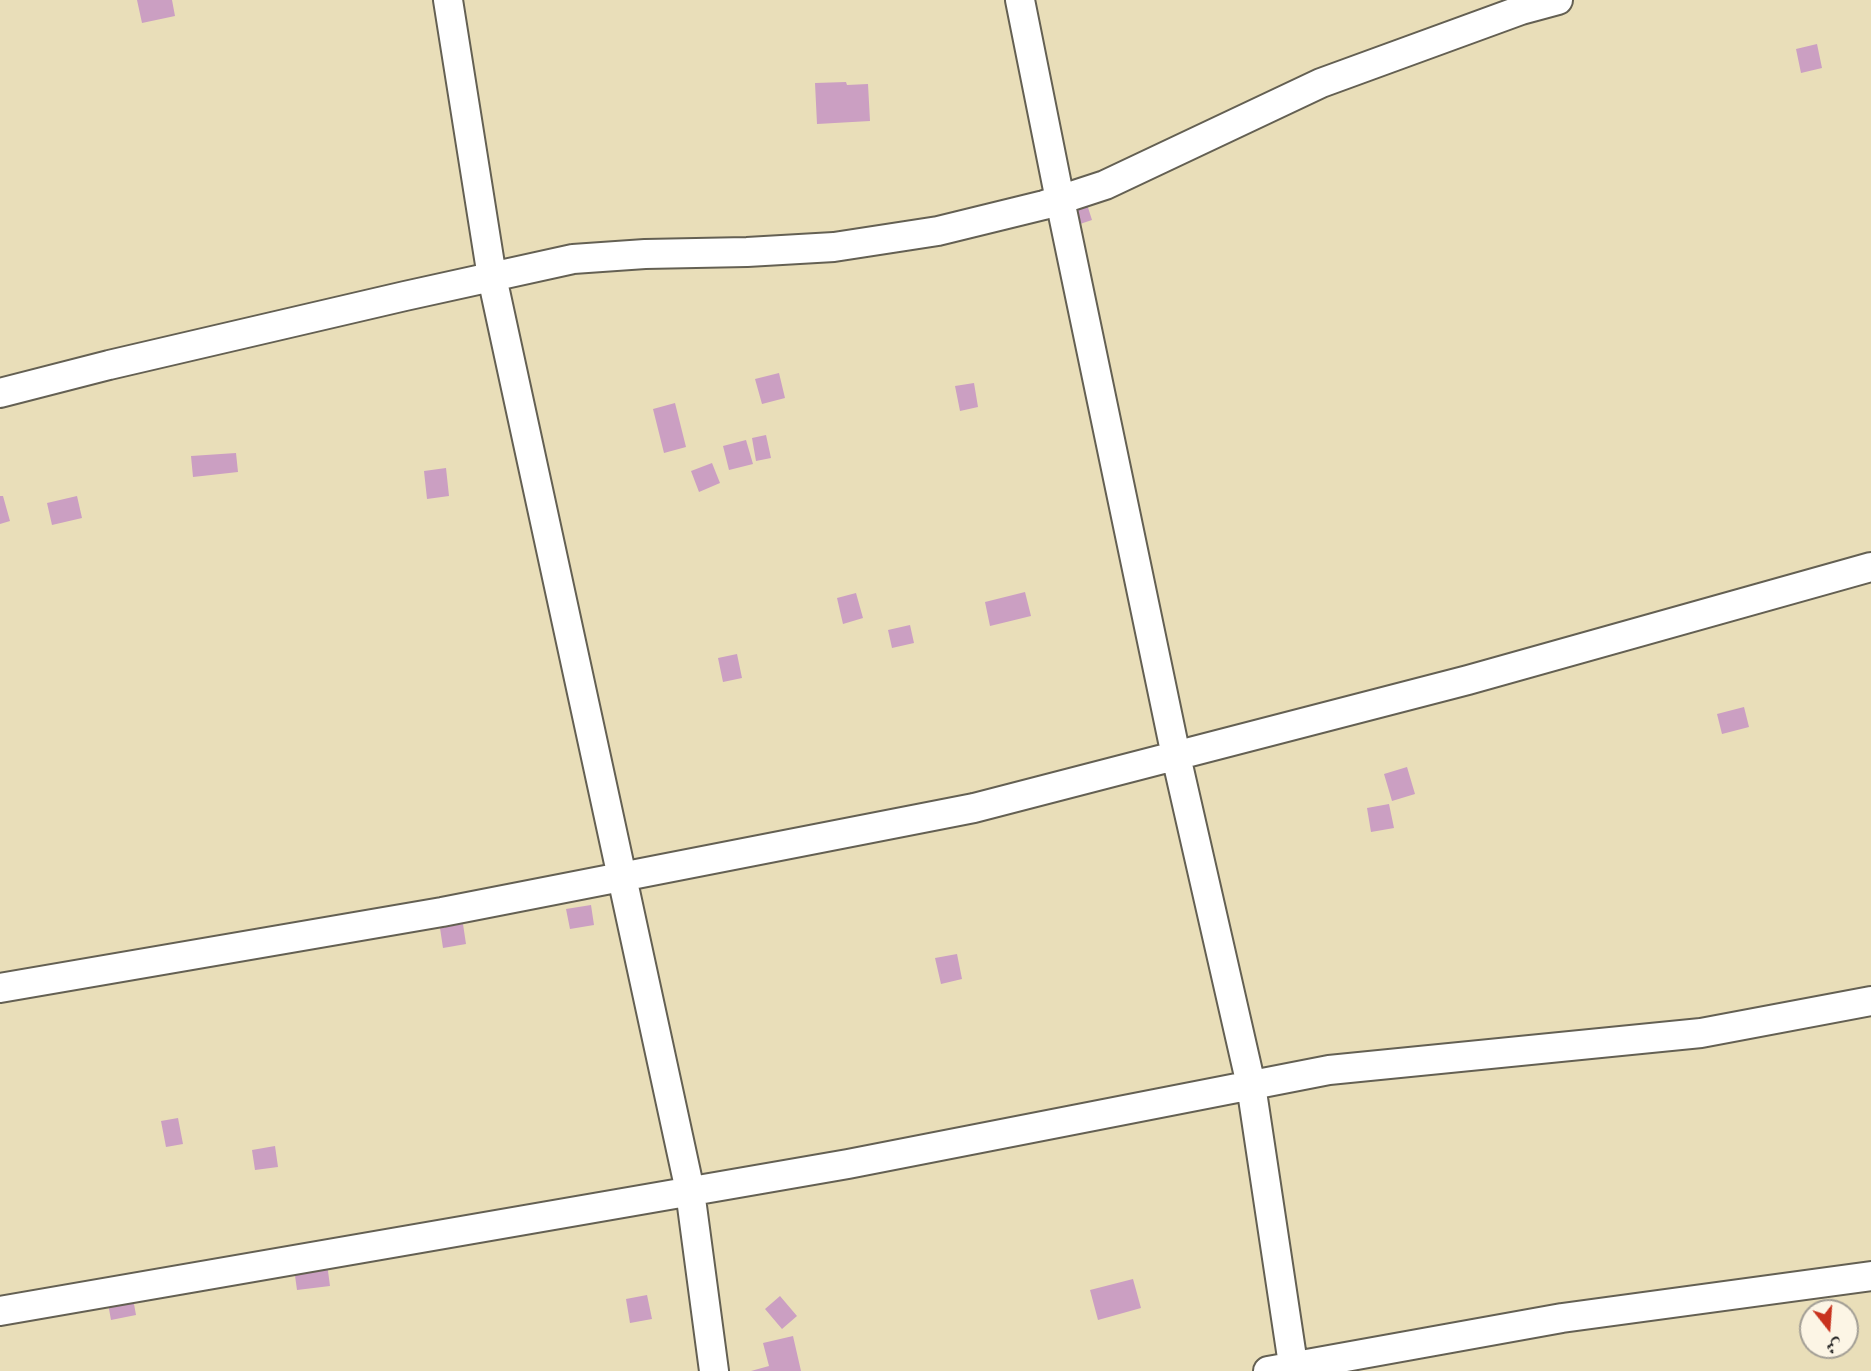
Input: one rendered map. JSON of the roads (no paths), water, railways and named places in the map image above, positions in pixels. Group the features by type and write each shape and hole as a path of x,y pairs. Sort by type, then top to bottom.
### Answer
{"street":[{"path":"448,0 492,277 690,1191 714,1371"},
{"path":"1020,0 1176,756 1251,1085 1285,1369 1562,1318 1871,1276"},
{"path":"0,393 132,360 573,259 834,247 938,231 1044,205 1106,185 1321,83 1521,10 1558,0"},
{"path":"0,988 431,914 974,808 1468,680 1871,567"},
{"path":"0,1311 848,1164 1329,1070 1701,1033 1871,1001"}]}
